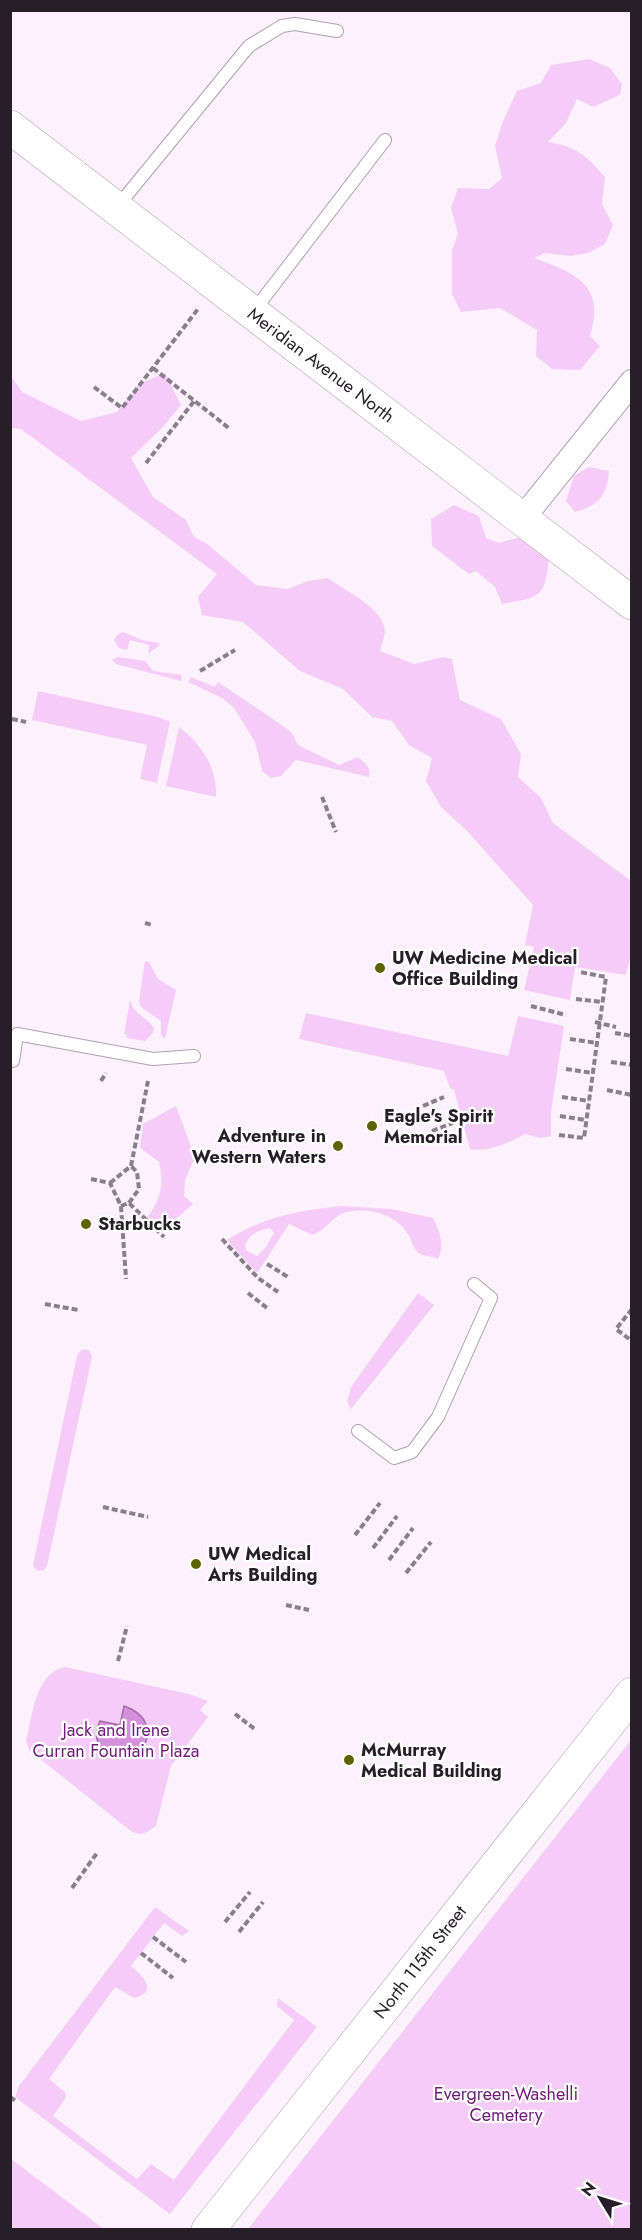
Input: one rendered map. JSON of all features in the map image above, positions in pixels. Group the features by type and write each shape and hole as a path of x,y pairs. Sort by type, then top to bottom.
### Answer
{"street":[{"name":"Meridian Avenue North","path":"10,126 632,603"},
{"path":"522,519 632,382"},
{"name":"North 115th Street","path":"208,2229 632,1694"}],"lane":[{"path":"116,208 249,46 282,26 295,24 337,31"},
{"path":"252,313 385,140"},
{"path":"13,1061 17,1034 153,1059 194,1056"},
{"path":"358,1431 394,1458 412,1452 438,1417 491,1298 474,1284"}],"path":[{"path":"94,387 122,408 199,308"},
{"path":"153,368 231,429"},
{"path":"146,463 195,400"},
{"path":"200,671 235,650"},
{"path":"12,719 26,723"},
{"path":"321,797 336,832"},
{"path":"145,923 152,925"},
{"path":"558,1135 584,1138 593,1073 597,1023 606,976 580,972"},
{"path":"576,999 602,1002"},
{"path":"531,1006 566,1015"},
{"path":"597,1023 616,1027"},
{"path":"615,1033 632,1036"},
{"path":"570,1040 597,1043"},
{"path":"611,1062 632,1065"},
{"path":"566,1070 593,1073"},
{"path":"101,1081 106,1073"},
{"path":"110,1184 130,1166 148,1081"},
{"path":"607,1090 632,1095"},
{"path":"423,1106 444,1097"},
{"path":"562,1097 589,1101"},
{"path":"560,1116 586,1120"},
{"path":"432,1131 453,1123"},
{"path":"121,1206 129,1203 139,1189 137,1172 130,1166"},
{"path":"91,1179 110,1184 121,1206 126,1279"},
{"path":"129,1203 164,1237"},
{"path":"222,1239 258,1278 278,1292"},
{"path":"267,1264 288,1277"},
{"path":"248,1293 267,1308"},
{"path":"45,1304 78,1310"},
{"path":"632,1309 616,1329 632,1341"},
{"path":"356,1534 380,1503"},
{"path":"103,1507 148,1517"},
{"path":"373,1548 397,1516"},
{"path":"389,1560 414,1528"},
{"path":"406,1573 431,1542"},
{"path":"293,1577 315,1582"},
{"path":"286,1605 309,1610"},
{"path":"118,1661 126,1626"},
{"path":"235,1714 256,1730"},
{"path":"72,1888 97,1853"},
{"path":"225,1922 250,1892"},
{"path":"239,1932 263,1902"},
{"path":"153,1937 186,1962"},
{"path":"141,1953 173,1978"},
{"path":"10,2097 16,2102"}],"green space":[{"path":"589,59 610,68 622,84 620,95 593,107 577,99 566,123 548,142 574,149 605,177 602,204 613,225 605,244 588,253 570,256 545,253 534,258 574,276 590,292 594,304 594,318 590,336 600,346 580,370 552,369 536,356 537,330 500,308 461,312 452,294 452,250 458,234 451,208 458,188 489,189 502,178 495,146 503,121 517,91 541,83 551,65"},
{"path":"165,373 181,405 162,428 131,458 153,497 186,520 194,537 206,543 256,585 288,589 308,581 328,578 363,601 379,616 384,624 385,633 380,651 414,664 443,657 452,659 460,700 501,719 521,754 518,777 541,798 553,823 631,881 631,954 626,975 575,967 570,1000 524,990 534,947 525,945 533,905 468,832 441,807 426,781 432,758 409,745 392,721 372,717 343,689 300,671 243,622 202,615 198,597 217,574 21,429 11,428 11,376 22,392 81,421 117,412 139,384"},
{"path":"589,467 609,471 606,487 596,503 575,512 566,501 574,476"},
{"path":"454,505 479,516 486,538 499,543 527,535 549,557 545,581 539,593 533,597 502,604 495,587 476,571 469,574 432,546 431,519"},
{"path":"123,632 160,645 148,654 149,645 130,640 127,650 119,648 114,640"},
{"path":"118,657 145,661 153,671 182,675 181,681 116,664 112,660"},
{"path":"191,677 215,687 218,682 292,733 298,745 339,765 358,757 368,768 369,777 296,760 281,776 271,778 262,771 255,742 234,708 222,698 188,682"},
{"path":"38,691 158,717 170,722 157,783 140,779 147,745 32,720"},
{"path":"179,727 195,741 207,758 214,776 216,797 166,786"},
{"path":"145,961 149,962 158,979 176,990 165,1039 161,1035 161,1021 141,1007 139,1001"},
{"path":"130,1000 134,1009 154,1028 153,1033 145,1041 127,1038 124,1034"},
{"path":"306,1013 508,1056 518,1016 564,1026 551,1112 551,1136 540,1138 525,1134 491,1148 470,1149 454,1090 450,1088 444,1071 299,1039"},
{"path":"176,1106 195,1157 185,1180 184,1196 193,1204 162,1231 147,1218 160,1192 159,1162 140,1148 143,1124"},
{"path":"342,1206 391,1209 433,1218 441,1238 438,1259 422,1255 414,1247 403,1227 389,1217 372,1211 341,1214 312,1235 289,1224 258,1272 227,1240 268,1220 297,1212","holes":["270,1228 274,1233 266,1247 257,1256 247,1251 245,1246 255,1233"]},
{"path":"418,1293 434,1305 351,1409 347,1402 351,1387"},
{"path":"85,1349 90,1351 92,1357 47,1566 44,1570 39,1571 33,1567 34,1560 77,1356"},
{"name":"Jack and Irene Curran Fountain Plaza","path":"65,1667 189,1694 208,1701 200,1710 208,1717 171,1766 156,1826 145,1833 132,1832 29,1750 26,1740 41,1686 47,1677"},
{"name":"Evergreen-Washelli Cemetery","path":"631,1740 631,2229 248,2229"},
{"path":"155,1907 189,1931 182,1936 164,1923 131,1966 144,1978 146,1992 134,1998 115,1987 49,2079 66,2093 65,2099 53,2116 137,2179 151,2164 174,2180 294,2020 277,2006 278,1998 317,2027 170,2214 15,2097 19,2086"},
{"path":"11,2159 104,2229 11,2229"}],"shaded area":[{"path":"124,1706 139,1714 146,1725 147,1736 143,1746 135,1754 125,1758 113,1756 101,1747 96,1734 100,1721 120,1725"}],"place":[{"name":"UW Medicine Medical Office Building","path":"380,968"},
{"name":"Eagle's Spirit Memorial","path":"372,1126"},
{"name":"Adventure in Western Waters","path":"338,1146"},
{"name":"Starbucks","path":"86,1224"},
{"name":"UW Medical Arts Building","path":"196,1564"},
{"name":"McMurray Medical Building","path":"349,1760"}]}
